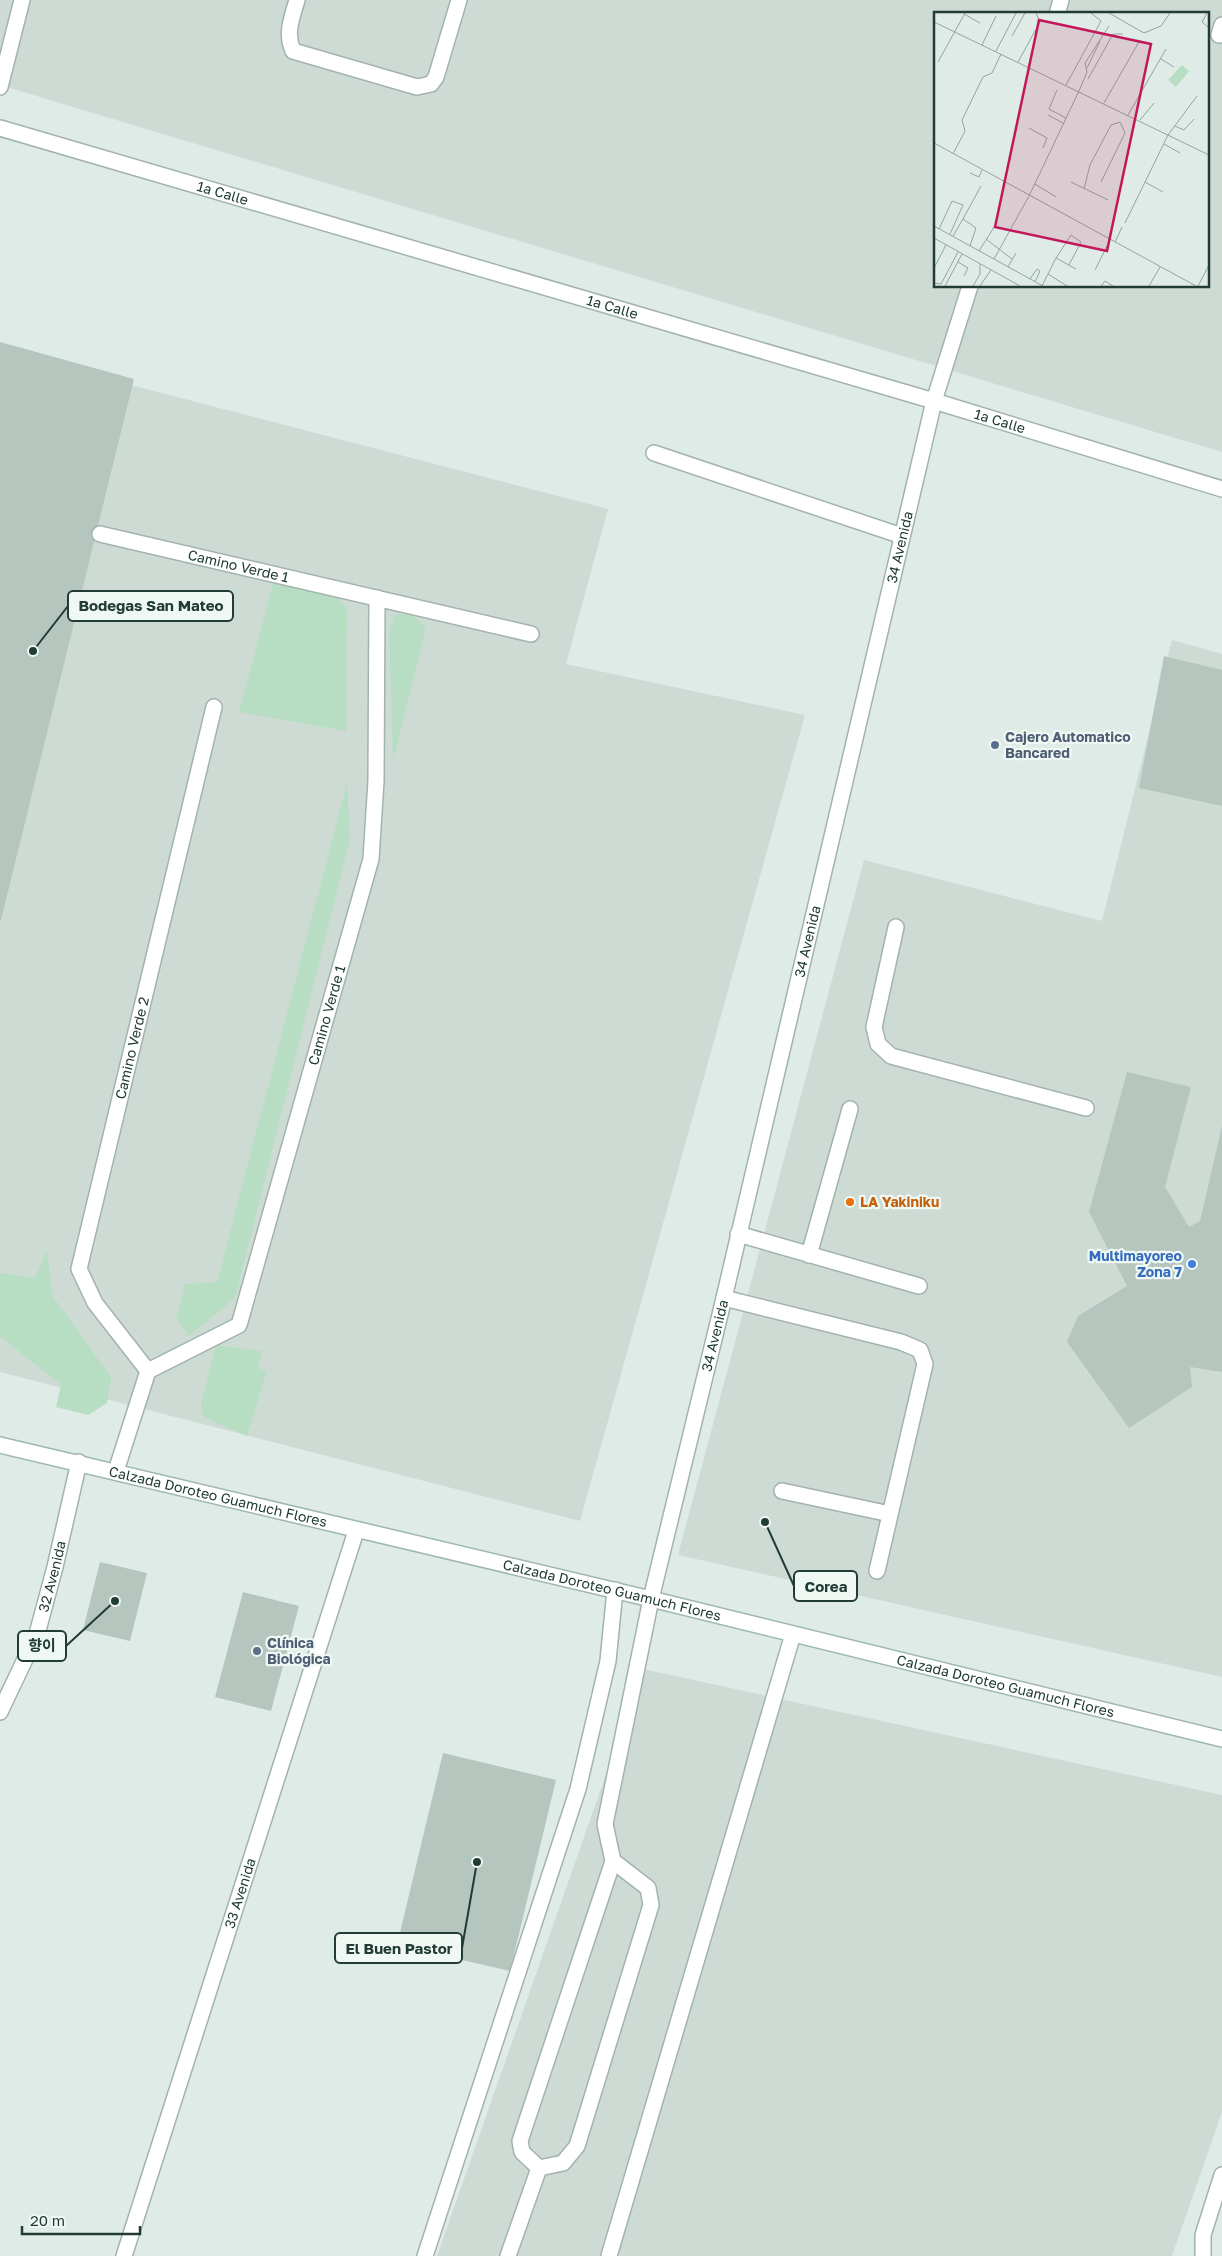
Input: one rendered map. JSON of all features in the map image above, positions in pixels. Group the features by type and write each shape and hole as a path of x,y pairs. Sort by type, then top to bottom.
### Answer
{"street":[{"path":"0,87 22,0"},
{"path":"297,0 288,40 293,51 417,87 431,84 436,77 458,0"},
{"path":"1058,12 1062,0"},
{"name":"1a Calle","path":"0,128 934,401 1222,489"},
{"name":"34 Avenida","path":"613,1861 606,1824 651,1599 724,1298 934,401 969,288"},
{"path":"654,453 902,536"},
{"name":"Camino Verde 1","path":"100,534 532,634"},
{"name":"Camino Verde 1","path":"148,1371 239,1325 371,859 376,781 377,598"},
{"name":"Camino Verde 2","path":"148,1371 95,1303 79,1269 214,707"},
{"path":"896,927 874,1027 878,1044 891,1056 1086,1108"},
{"path":"809,1255 850,1110"},
{"path":"738,1234 919,1286"},
{"path":"724,1298 901,1342 920,1350 925,1364 877,1571"},
{"path":"116,1471 148,1371"},
{"name":"Calzada Doroteo Guamuch Flores","path":"0,1444 356,1531 615,1590 1222,1739"},
{"name":"32 Avenida","path":"0,1712 37,1634 55,1567 79,1462"},
{"path":"782,1491 890,1514"},
{"name":"33 Avenida","path":"124,2256 356,1531"},
{"path":"425,2256 578,1789 608,1661 615,1590"},
{"path":"608,2256 793,1634"},
{"path":"613,1861 648,1888 651,1905 576,2146 564,2163 539,2168 522,2152 520,2141 613,1861"},
{"path":"508,2256 539,2168"},
{"path":"1203,2256 1203,2235 1222,2175"}],"shaded area":[{"path":"0,0 1222,0 1222,452 0,85"},
{"path":"0,351 608,509 566,664 805,715 580,1521 0,1372"},
{"path":"1172,640 1222,654 1222,1677 678,1555 864,860 1102,921"},
{"path":"643,1669 1222,1795 1222,2112 1172,2256 437,2256"}],"green space":[{"path":"273,583 334,594 347,609 346,731 239,712"},
{"path":"410,613 426,628 393,761 389,631 394,615"},
{"path":"347,783 350,839 235,1298 189,1336 176,1319 185,1284 217,1282"},
{"path":"47,1250 52,1295 111,1377 107,1403 88,1415 56,1407 61,1385 0,1336 0,1273 35,1278"},
{"path":"216,1345 262,1351 258,1368 267,1371 247,1436 203,1417 201,1403"}],"building":[{"path":"0,342 134,379 1,920 0,920"},
{"path":"1164,656 1222,670 1222,806 1139,788"},
{"path":"1127,1072 1191,1087 1165,1187 1189,1227 1200,1221 1222,1126 1222,1372 1190,1367 1192,1387 1129,1428 1067,1342 1078,1316 1127,1286 1089,1212"},
{"path":"100,1562 147,1573 130,1641 83,1630"},
{"name":"Clínica Biológica","path":"243,1592 299,1606 271,1711 215,1697"},
{"path":"443,1753 556,1780 510,1971 397,1945"}],"place":[{"name":"Bodegas San Mateo","path":"33,651"},
{"name":"Cajero Automatico Bancared","path":"995,745"},
{"name":"LA Yakiniku","path":"850,1202"},
{"name":"Multimayoreo Zona 7","path":"1192,1264"},
{"name":"Corea","path":"765,1522"},
{"name":"향이","path":"115,1601"},
{"name":"Clínica Biológica","path":"257,1651"},
{"name":"El Buen Pastor","path":"477,1862"}]}
